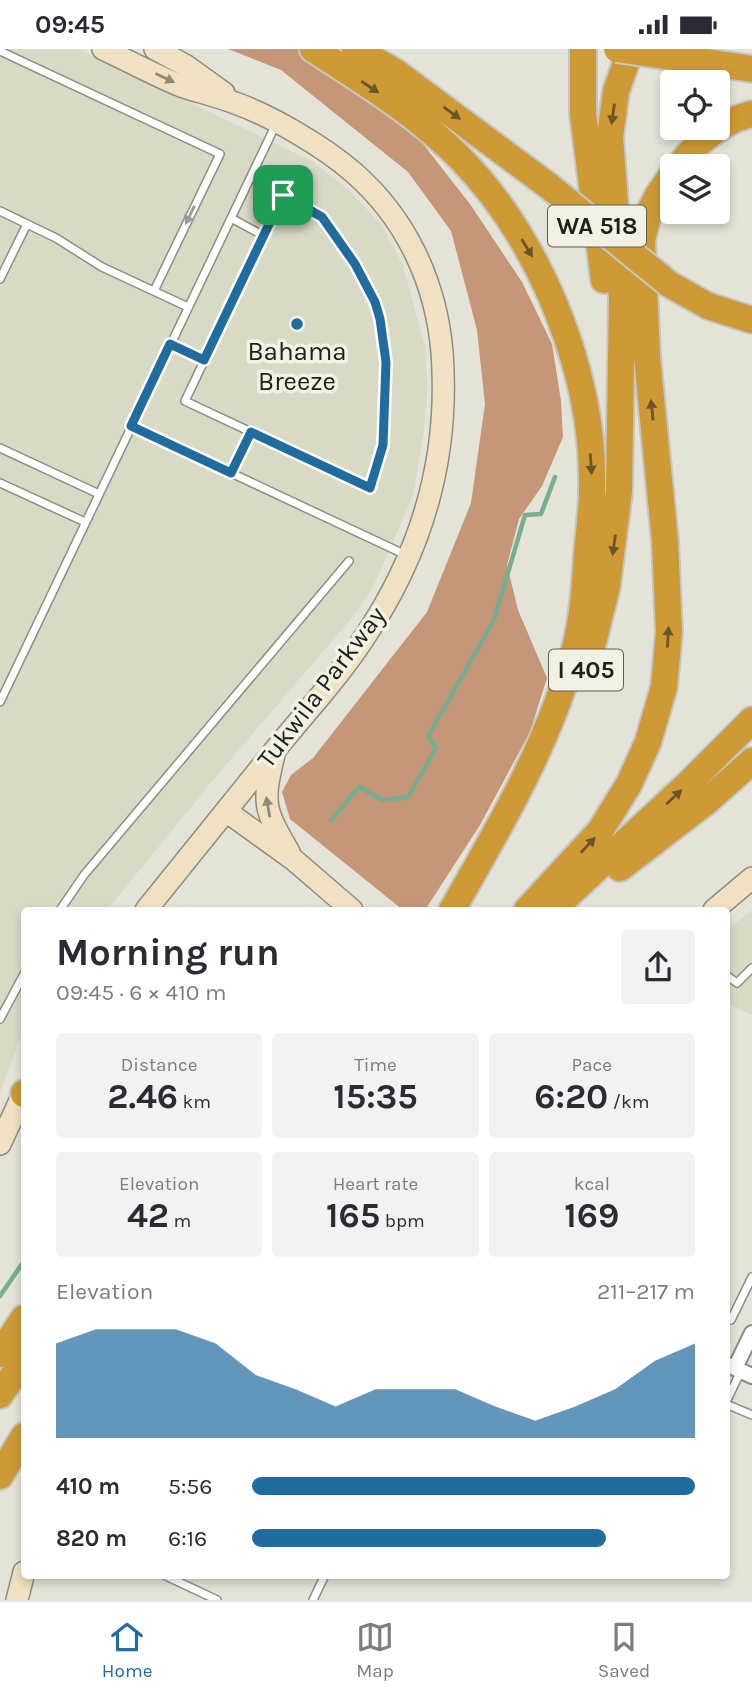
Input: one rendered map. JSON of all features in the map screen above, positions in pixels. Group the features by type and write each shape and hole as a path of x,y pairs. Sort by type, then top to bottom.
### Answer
{"highway":[{"path":"313,49 398,106 439,139 461,159 502,208 540,268 576,367 588,429 592,489 586,570 575,646 546,733 512,806 454,907"},
{"path":"355,49 394,71 550,187 669,283 708,306 752,320"},
{"name":"WA 518","path":"583,49 583,114 589,173 620,403"},
{"path":"617,49 752,69"},
{"path":"620,403 622,299 610,137 616,91 631,49"},
{"path":"689,154 714,132 752,114"},
{"path":"530,907 600,831 629,784 648,742 664,687 669,632 665,541 647,358 642,240 648,215 660,192"},
{"name":"I 405","path":"467,907 515,834 536,795 571,715 586,672 614,542 619,491 620,403"},
{"path":"555,907 688,785 752,720"},
{"path":"570,907 706,802 752,761"},
{"path":"0,1354 21,1322"},
{"path":"0,1395 21,1364"},
{"path":"0,1476 21,1441"}],"main road":[{"path":"103,49 180,85 238,104"},
{"path":"155,49 185,65 238,104"},
{"name":"Tukwila Parkway","path":"148,907 363,641 384,607 425,517 437,471 443,422 444,376 434,302 409,240 391,211 371,189 328,153 238,104"},
{"path":"276,748 266,803 271,820 294,860"},
{"path":"226,811 294,860 349,907"},
{"path":"718,907 752,878"},
{"path":"0,1144 21,1099"},
{"path":"17,1600 22,1579"}],"street":[{"path":"742,1370 752,1333"}],"lane":[{"path":"0,51 220,154 154,291"},
{"path":"0,702 277,123"},
{"path":"283,195 322,217 355,264 375,302 384,335 386,362 383,445 370,488 185,401 204,360 283,195"},
{"path":"0,211 56,238 102,267 188,307"},
{"path":"230,218 264,236"},
{"path":"0,279 27,224"},
{"path":"170,344 204,360"},
{"path":"131,426 408,557"},
{"path":"231,473 251,432"},
{"path":"0,448 99,494"},
{"path":"0,483 85,522"},
{"path":"62,907 84,875 349,561"},
{"path":"730,978 737,983 752,968"},
{"path":"0,1019 21,980"},
{"path":"731,1320 752,1277"},
{"path":"730,1395 742,1370"},
{"path":"730,1405 752,1415"},
{"path":"172,1579 217,1600"},
{"path":"313,1600 323,1579"}],"shaded area":[{"path":"0,49 78,49 310,160 349,190 383,227 403,265 425,347 427,386 424,431 413,496 373,587 356,613 214,779 109,907 21,907 21,1036 0,1093"},
{"path":"228,49 299,49 326,65 416,135 470,204 522,282 552,344 561,401 563,437 542,486 519,519 507,565 518,610 547,678 530,732 480,825 427,907 399,907 290,819 282,792 291,775 313,758 427,612 471,503 485,404 477,330 451,231 408,172 281,70"},
{"path":"752,910 752,1015 730,1005 730,928"}],"waterway":[{"path":"331,820 359,787 383,800 408,797 436,748 428,736 494,620 525,515 541,514 555,477"},
{"path":"0,1296 21,1265"}],"place":[{"name":"Bahama Breeze","path":"297,324"}],"route":[{"path":"283,195 322,217 355,264 375,302 384,335 386,362 383,445 370,488 251,432 231,473 131,426 170,344 204,360 283,195"}]}
